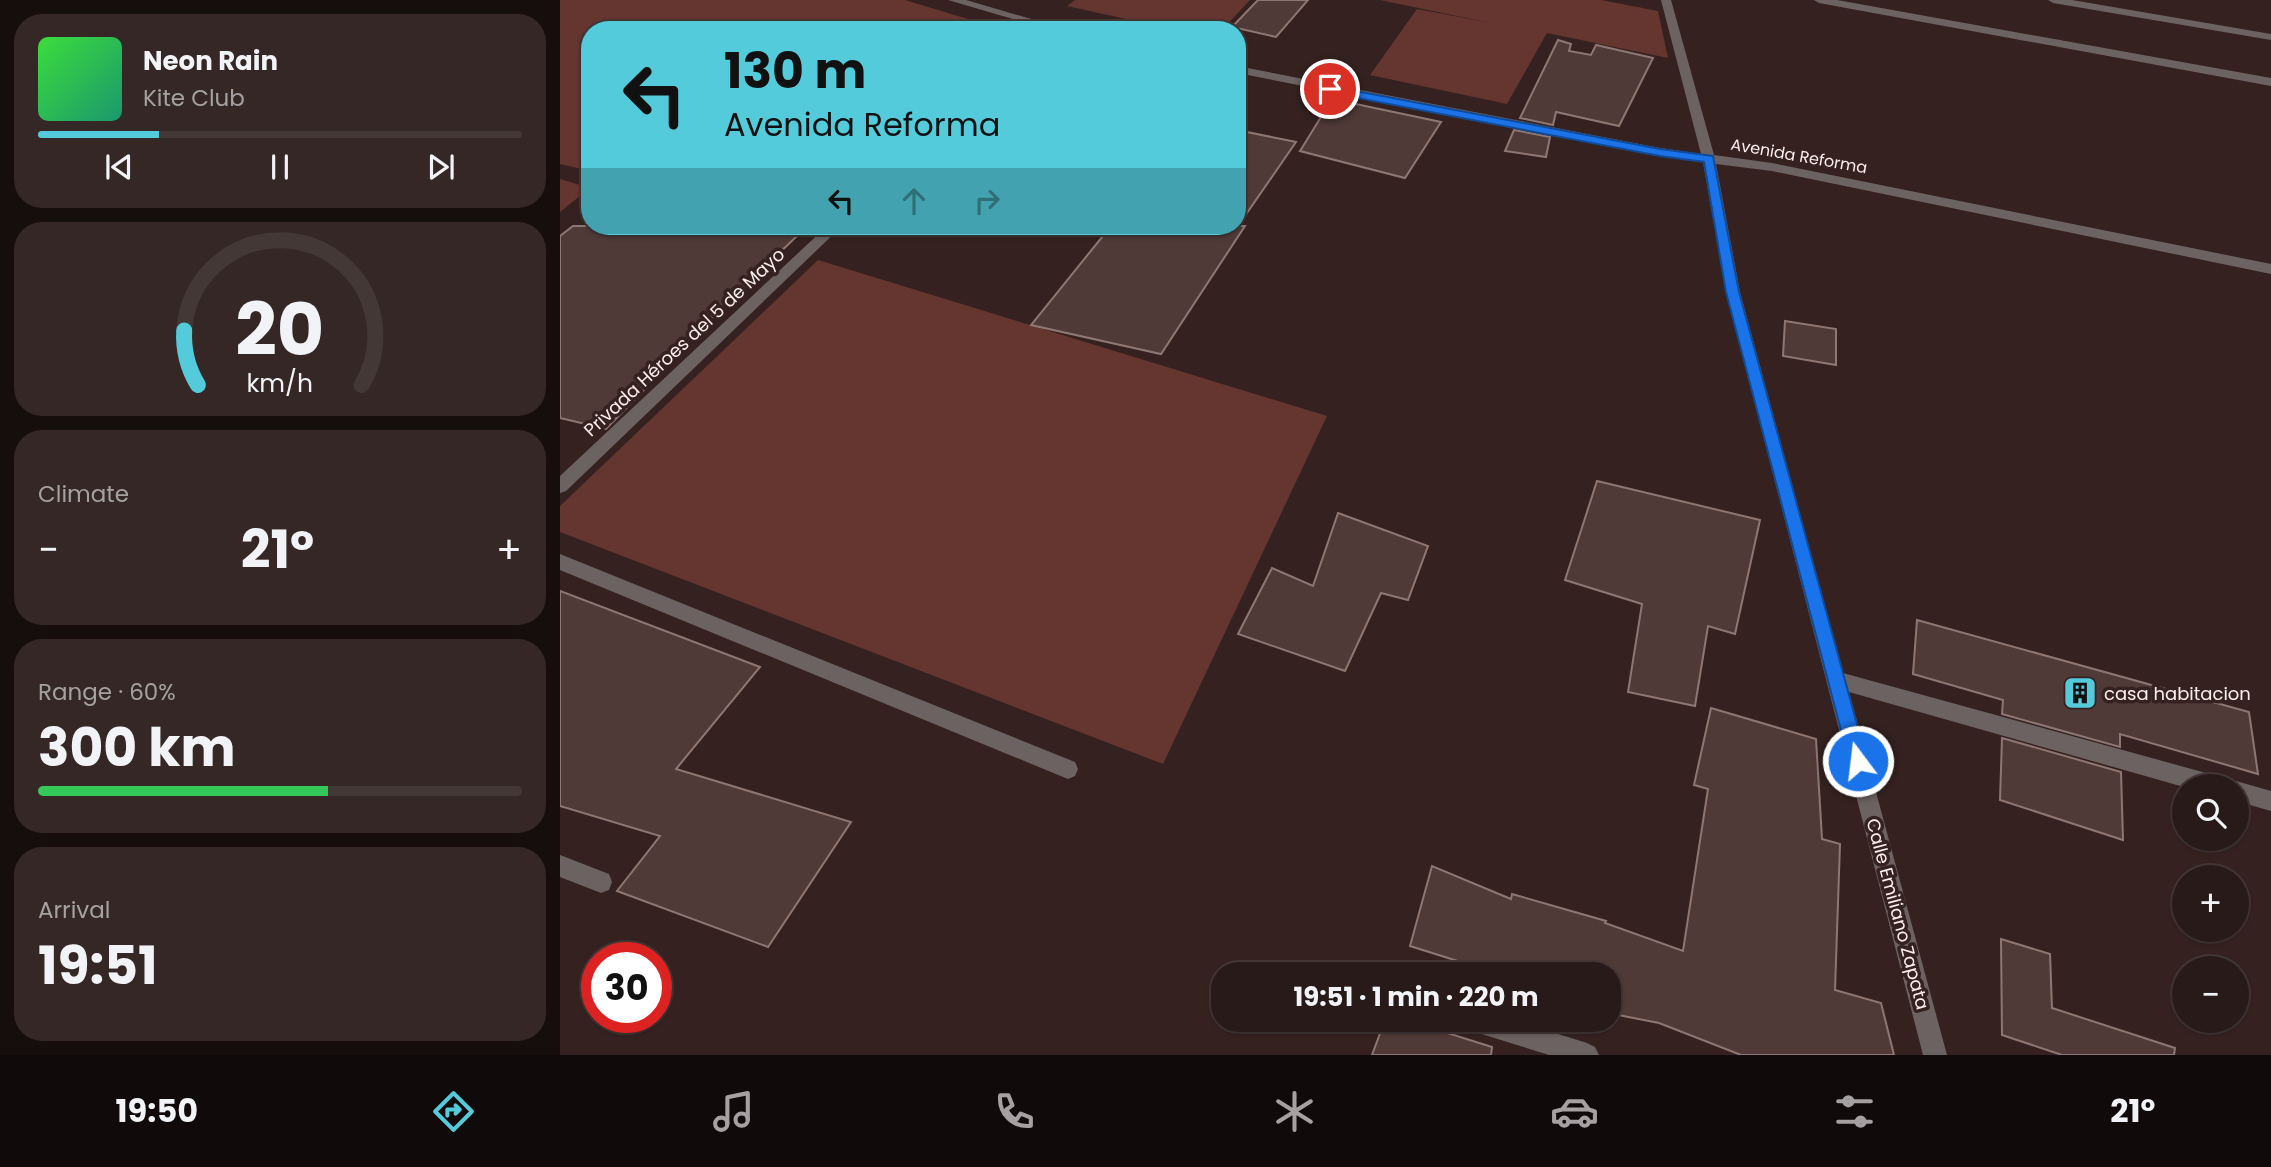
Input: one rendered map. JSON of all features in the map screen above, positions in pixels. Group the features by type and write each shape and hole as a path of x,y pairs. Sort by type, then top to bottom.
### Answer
{"street":[{"path":"953,0 1022,21"},
{"name":"Calle Emiliano Zapata","path":"1666,0 1709,159 1733,292 1935,1055"},
{"path":"1819,0 2271,82"},
{"path":"2053,0 2271,37"},
{"name":"Avenida Reforma","path":"1246,75 1646,150 1772,167 2271,269"},
{"name":"Privada Héroes del 5 de Mayo","path":"560,486 825,235"},
{"path":"560,562 1068,769"},
{"path":"1837,680 2174,774"},
{"path":"2249,795 2271,801"},
{"path":"560,866 601,882"},
{"path":"1513,1032 1587,1055"}],"shaded area":[{"path":"560,0 905,0 975,21 581,21 581,169 560,164"},
{"path":"1075,0 1250,0 1230,21 1135,21 1067,6"},
{"path":"1380,0 1601,0 1658,11 1668,58 1547,33 1507,104 1370,75 1417,9 1491,23"},
{"path":"560,179 581,185 581,195 560,212"},
{"path":"818,260 1327,416 1163,764 560,532 560,506"}],"building":[{"path":"1258,0 1308,0 1276,37 1246,30 1246,21 1238,21"},
{"path":"1558,40 1571,44 1569,51 1591,55 1596,45 1653,58 1619,126 1556,112 1553,125 1520,118"},
{"path":"1332,99 1441,122 1405,178 1300,151"},
{"path":"1514,130 1550,137 1546,157 1505,151"},
{"path":"1246,132 1296,142 1246,214"},
{"path":"573,226 581,226 581,235 798,235 684,344 688,345 606,429 560,418 560,236"},
{"path":"1104,235 1239,235 1161,354 1031,325"},
{"path":"1785,321 1836,329 1836,365 1783,356"},
{"path":"1597,481 1760,520 1735,634 1708,626 1695,706 1628,692 1642,604 1565,580"},
{"path":"1338,513 1428,546 1408,600 1381,593 1345,671 1238,634 1272,568 1313,586"},
{"path":"560,591 760,667 676,769 851,822 768,947 617,891 660,836 560,806"},
{"name":"casa habitacion","path":"1917,620 2249,712 2258,774 2120,734 2120,747 2002,714 2003,700 1913,674"},
{"path":"1711,708 1816,739 1822,839 1840,844 1835,990 1881,1003 1894,1055 1741,1055 1659,1023 1621,1016 1621,962 1461,962 1410,946 1432,866 1511,899 1512,894 1606,921 1605,923 1683,951 1708,789 1694,785"},
{"path":"2002,738 2121,772 2123,840 2000,800"},
{"path":"2001,939 2050,954 2052,1008 2175,1048 2174,1055 2062,1055 2002,1035"},
{"path":"1381,1032 1444,1032 1492,1047 1491,1055 1372,1055"}],"place":[{"name":"casa habitacion","path":"2080,693"}],"route":[{"path":"1330,89 1709,159 1733,292 1858,761"}]}
